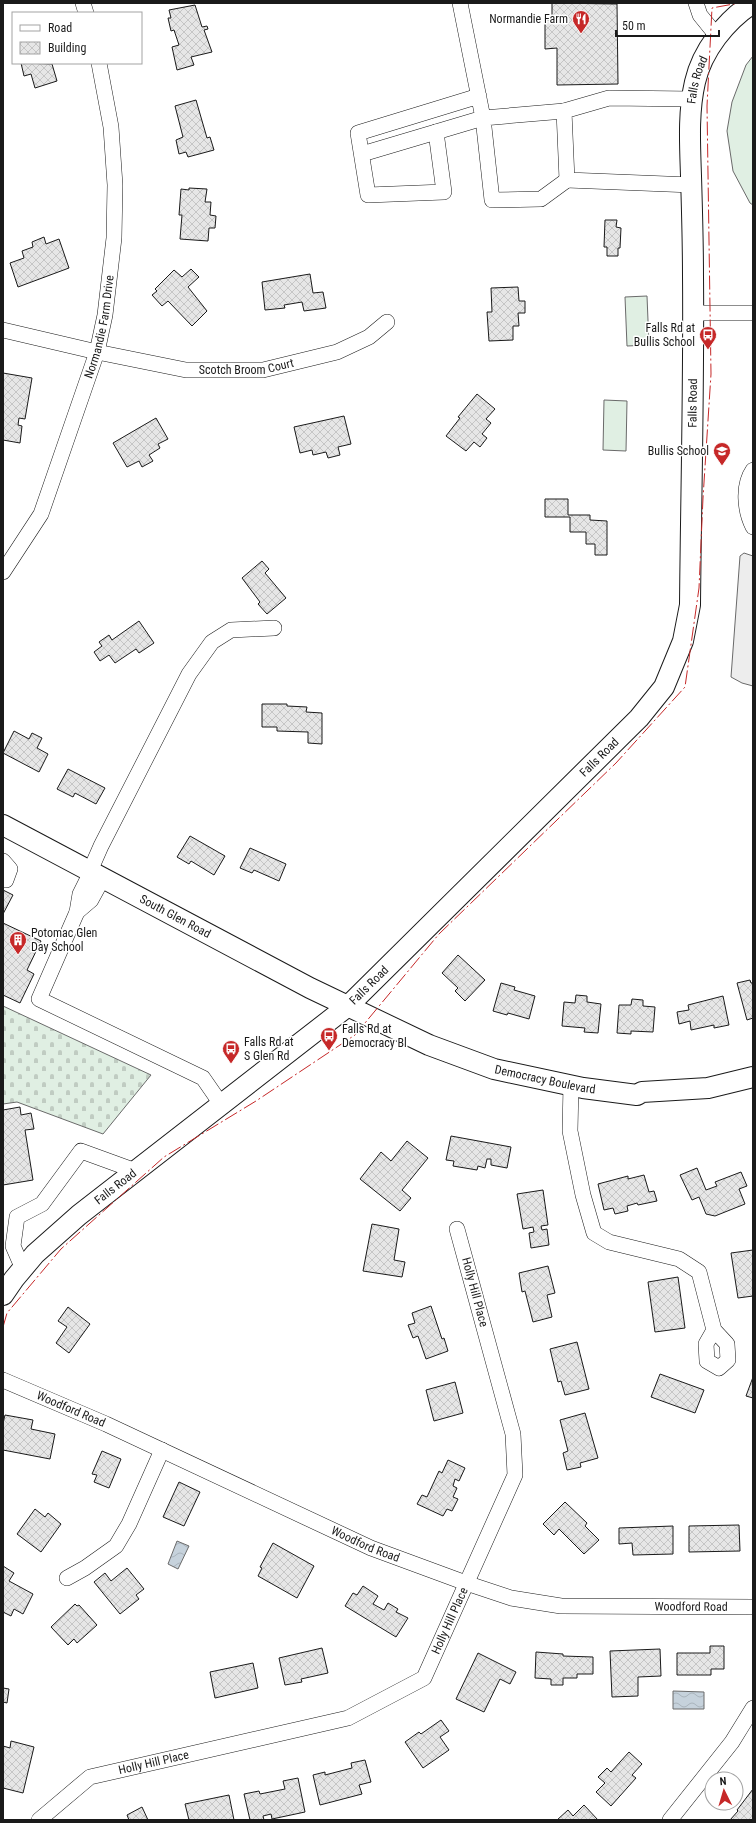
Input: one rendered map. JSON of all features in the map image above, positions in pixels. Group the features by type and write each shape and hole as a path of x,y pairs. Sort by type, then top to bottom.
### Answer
{"main road":[{"name":"Falls Road","path":"3,1295 35,1254 79,1214 348,1006 639,718 664,687 684,641 690,605 694,313 692,99 695,80 703,59 717,36 729,23 753,3"},
{"name":"South Glen Road","path":"3,825 310,988 348,1006"},
{"name":"Democracy Boulevard","path":"348,1006 429,1045 487,1066 571,1085 637,1095 642,1092 708,1088 753,1077"}],"street":[{"path":"460,3 483,118 492,200 541,199 567,180 692,184"},
{"path":"696,3 700,15 717,36"},
{"name":"Normandie Farm Drive","path":"3,572 41,514 97,352 105,316 114,238 115,185 111,127 99,64"},
{"path":"436,132 444,192 368,195 358,133 479,96"},
{"path":"362,154 483,118 564,111 609,98 692,99"},
{"path":"564,111 567,180"},
{"path":"694,313 753,313"},
{"name":"Scotch Broom Court","path":"3,330 97,352 186,370 263,370 336,352 369,337 387,322"},
{"path":"753,470 748,483 746,502 753,527"},
{"path":"221,1104 203,1078 39,999 76,912 91,900 94,874 100,846 189,674 212,642 231,630 274,628"},
{"path":"3,861 10,869 6,880 3,880"},
{"path":"571,1085 570,1131 583,1195 594,1233 609,1242 679,1259 699,1272 714,1330"},
{"path":"22,1269 13,1246 16,1217 42,1204 81,1151 136,1171"},
{"name":"Holly Hill Place","path":"39,1820 90,1777 348,1718 424,1678 515,1475 513,1434 457,1229"},
{"name":"Woodford Road","path":"3,1380 106,1424 371,1548 511,1598 561,1606 753,1607"},
{"path":"67,1578 85,1568 116,1546 129,1524 162,1450"},
{"path":"670,1820 732,1742 753,1708"}],"green space":[{"path":"753,56 753,205 750,203 733,171 727,131 732,102 746,65"},
{"path":"647,296 649,345 627,346 625,297"},
{"path":"604,400 627,401 626,451 603,450"},
{"path":"3,1006 151,1075 103,1134 17,1102 3,1104"}],"shaded area":[{"path":"744,553 753,556 753,686 742,683 731,677 740,556"}],"water":[{"path":"177,1541 189,1546 178,1569 168,1564"},
{"path":"673,1691 704,1692 704,1709 673,1709"}],"building":[{"name":"Normandie Farm","path":"552,3 617,4 618,84 557,85 557,48 545,49 545,20 552,20"},
{"path":"195,5 202,27 207,26 208,29 204,30 212,52 191,57 194,65 177,70 172,47 179,45 174,30 171,31 168,18 171,18 169,10"},
{"path":"21,64 52,64 57,81 35,88 31,74 24,76"},
{"path":"196,100 207,138 210,137 214,150 188,157 186,152 179,154 176,140 183,137 175,106"},
{"path":"189,188 207,189 205,202 211,202 210,215 216,216 215,228 209,228 208,241 180,239 182,215 179,215 181,189 189,190"},
{"path":"605,220 617,220 616,227 621,228 618,256 607,256 607,247 604,247"},
{"path":"44,237 46,244 59,239 69,268 18,287 10,263 24,258 22,251 33,247 32,242"},
{"path":"191,269 199,277 188,287 207,311 192,326 168,301 162,306 152,295 157,291 155,289 174,270 182,277"},
{"path":"310,274 313,293 323,292 326,308 304,311 302,302 284,305 285,308 265,310 262,282"},
{"path":"518,287 519,301 525,301 525,313 518,313 519,326 513,326 513,340 489,341 487,312 492,312 491,288"},
{"path":"3,373 32,378 25,419 19,418 18,425 22,426 20,443 3,440"},
{"path":"477,394 495,409 486,419 491,423 482,434 487,438 480,447 474,442 466,451 446,436 460,418 458,417"},
{"path":"344,416 351,444 338,447 340,455 328,458 326,452 313,455 312,450 300,453 294,427"},
{"path":"156,418 168,439 158,444 160,448 149,455 153,461 142,467 139,461 127,467 113,443"},
{"path":"545,499 568,499 568,515 590,515 590,520 607,521 607,555 595,555 595,544 586,544 586,532 570,532 570,517 545,517"},
{"path":"262,561 269,569 265,573 286,598 267,614 258,604 260,602 242,578"},
{"path":"139,621 154,643 139,653 136,649 115,663 109,655 100,661 94,652 102,646 99,642 109,635 112,640"},
{"path":"262,704 287,704 287,706 307,707 306,712 322,713 322,744 308,743 308,732 277,731 277,727 262,727"},
{"path":"14,731 29,739 32,733 42,738 37,748 48,754 39,772 3,753"},
{"path":"68,769 105,788 96,804 75,793 73,797 57,789"},
{"path":"190,836 225,856 214,875 191,861 189,864 177,857"},
{"path":"250,848 286,864 279,881 254,870 252,873 240,868"},
{"name":"Potomac Glen Day School","path":"3,890 13,895 3,914"},
{"name":"Potomac Glen Day School","path":"3,923 41,941 27,970 34,974 20,1003 3,995"},
{"path":"458,955 485,980 465,1001 455,991 458,988 442,973"},
{"path":"750,980 751,983 753,983 753,1018 747,1020 737,983"},
{"path":"501,983 515,987 514,990 535,996 529,1019 508,1013 507,1015 493,1011"},
{"path":"576,995 587,996 587,1002 601,1004 598,1033 584,1032 585,1028 562,1026 564,1002 575,1003"},
{"path":"723,996 729,1025 714,1028 714,1025 691,1030 690,1021 679,1024 677,1012 689,1010 688,1005"},
{"path":"632,999 643,1000 643,1006 655,1007 653,1032 631,1031 631,1034 617,1033 619,1005 631,1005"},
{"path":"20,1107 21,1115 31,1113 34,1129 25,1130 33,1180 3,1185 3,1110"},
{"path":"451,1136 511,1147 507,1168 491,1165 491,1159 487,1159 485,1168 478,1166 477,1170 453,1166 454,1161 446,1160"},
{"path":"407,1141 428,1158 402,1190 411,1198 400,1211 360,1179 381,1152 391,1161"},
{"path":"697,1168 706,1190 717,1186 715,1182 741,1172 747,1186 739,1189 745,1204 715,1216 706,1214 699,1197 692,1200 680,1175"},
{"path":"644,1175 649,1192 654,1191 657,1201 638,1205 637,1203 627,1206 628,1211 615,1214 613,1208 604,1210 598,1184 628,1176 628,1179"},
{"path":"543,1190 548,1225 541,1226 542,1230 547,1229 549,1245 531,1248 529,1233 534,1232 533,1227 523,1229 517,1194"},
{"path":"372,1224 399,1229 394,1260 405,1262 402,1277 363,1271"},
{"path":"753,1250 753,1296 738,1298 731,1253"},
{"path":"548,1266 555,1293 547,1295 552,1317 533,1322 525,1291 522,1292 519,1273"},
{"path":"678,1277 685,1328 655,1332 648,1282"},
{"path":"431,1306 442,1339 444,1338 448,1351 426,1359 418,1336 413,1338 408,1325 415,1323 412,1313"},
{"path":"68,1307 90,1324 69,1353 56,1343 67,1327 58,1321"},
{"path":"577,1342 589,1389 565,1395 561,1381 558,1382 550,1349"},
{"path":"660,1374 704,1390 695,1413 651,1397"},
{"path":"753,1377 753,1398 746,1396"},
{"path":"455,1382 463,1413 434,1421 426,1390"},
{"path":"585,1413 598,1458 580,1463 581,1467 567,1470 563,1453 568,1451 560,1420"},
{"path":"5,1415 33,1420 31,1429 55,1434 50,1459 3,1450 3,1423"},
{"path":"102,1451 121,1459 109,1488 94,1482 97,1475 92,1474"},
{"path":"448,1460 465,1468 459,1481 455,1479 453,1486 457,1488 453,1497 458,1499 452,1511 447,1509 443,1516 417,1504 422,1495 427,1497 439,1471 442,1473"},
{"path":"179,1482 200,1492 184,1526 163,1517"},
{"path":"565,1502 587,1523 585,1526 599,1540 584,1554 559,1529 554,1535 543,1524"},
{"path":"35,1509 45,1517 48,1513 61,1524 41,1552 17,1534"},
{"path":"739,1525 740,1551 689,1552 689,1526"},
{"path":"673,1526 673,1554 633,1555 632,1543 619,1544 619,1528"},
{"path":"273,1543 314,1566 297,1598 258,1576 262,1568 260,1567"},
{"path":"3,1566 14,1573 9,1581 33,1594 23,1614 14,1609 11,1616 3,1612"},
{"path":"127,1568 144,1589 136,1595 139,1599 120,1614 94,1582 105,1573 111,1581"},
{"path":"363,1586 378,1596 373,1604 384,1610 388,1603 398,1609 396,1612 408,1618 396,1637 345,1606 353,1593 357,1595"},
{"path":"75,1604 77,1606 79,1605 97,1625 77,1643 74,1639 68,1645 51,1627"},
{"path":"710,1646 724,1646 724,1669 711,1669 711,1675 677,1675 677,1653 710,1653"},
{"path":"322,1648 328,1673 301,1679 302,1682 285,1685 279,1658"},
{"path":"660,1649 661,1676 638,1677 638,1696 612,1697 610,1651"},
{"path":"536,1652 563,1654 563,1656 593,1657 593,1674 577,1674 577,1678 563,1678 563,1685 551,1685 551,1679 535,1678"},
{"path":"478,1653 516,1672 510,1684 500,1679 484,1712 456,1699"},
{"path":"253,1663 258,1688 215,1698 210,1672"},
{"path":"3,1688 9,1689 7,1703 3,1702"},
{"path":"441,1720 449,1731 440,1737 449,1750 423,1768 405,1742 419,1732 421,1734"},
{"path":"11,1741 34,1747 23,1793 3,1788 3,1746 10,1748"},
{"path":"629,1752 642,1764 632,1775 636,1778 611,1806 596,1792 605,1783 598,1777 607,1768 611,1772"},
{"path":"365,1760 371,1782 359,1785 362,1794 320,1805 313,1775 325,1772 325,1775 352,1768 351,1763"},
{"path":"298,1778 305,1812 272,1819 271,1814 263,1816 264,1820 250,1820 244,1794 259,1791 260,1794 285,1789 283,1781"},
{"path":"753,1789 753,1820 730,1820 738,1811 744,1811 744,1801"},
{"path":"229,1795 234,1820 189,1820 185,1804"},
{"path":"584,1805 598,1820 557,1820 568,1810 573,1816"},
{"path":"142,1807 148,1820 129,1820 127,1815"}],"power":[{"path":"3,1327 7,1313 61,1249 164,1157 256,1101 355,1035 439,934 616,763 685,687 699,588 711,374 707,106 712,8 739,3"}],"place":[{"name":"Normandie Farm","path":"581,34"},
{"name":"Falls Rd at Bullis School","path":"708,350"},
{"name":"Bullis School","path":"722,466"},
{"name":"Potomac Glen Day School","path":"18,955"},
{"name":"Falls Rd at Democracy Bl","path":"329,1051"},
{"name":"Falls Rd at S Glen Rd","path":"231,1064"}]}
